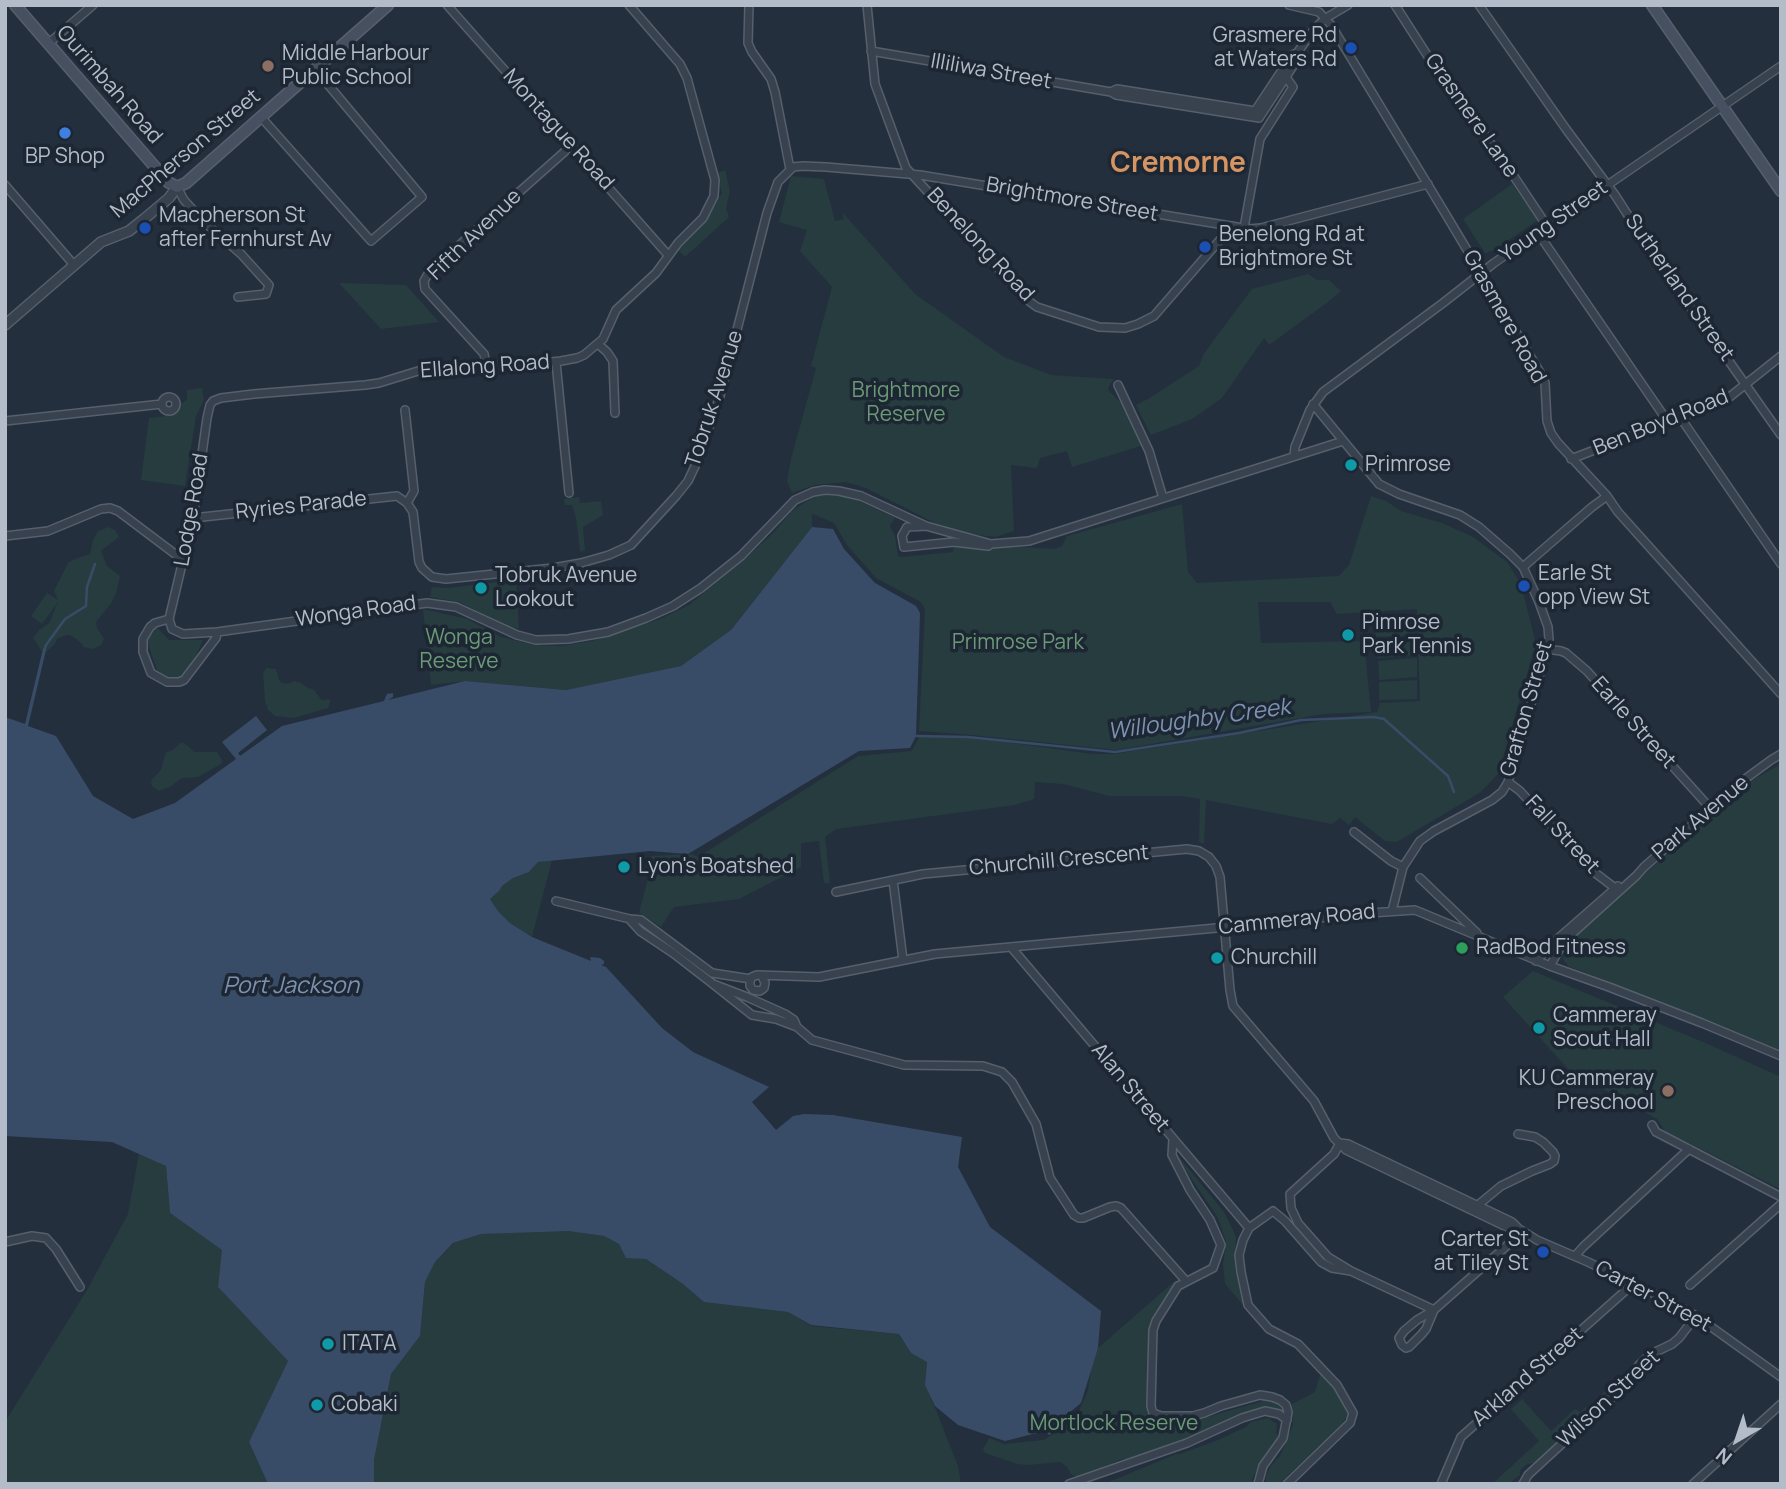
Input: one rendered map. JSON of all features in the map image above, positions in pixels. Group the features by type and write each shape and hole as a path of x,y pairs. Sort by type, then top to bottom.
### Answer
{"main road":[{"name":"Ourimbah Road","path":"15,5 168,182 177,187"},
{"name":"MacPherson Street","path":"177,187 186,183 388,5"},
{"path":"1652,5 1781,191"}],"street":[{"path":"48,44 93,5"},
{"name":"Montague Road","path":"447,5 668,255"},
{"path":"615,412 613,361 598,344 603,340 616,310 656,273 668,255 708,212 714,196 715,180 684,69 629,5"},
{"path":"748,5 748,43 771,79 792,168"},
{"name":"Benelong Road","path":"867,5 875,84 906,168 1026,299 1037,307 1099,327 1125,328 1138,324 1154,316 1232,226"},
{"path":"1289,5 1309,8 1326,18"},
{"name":"Illiliwa Street","path":"1111,92 1116,89 1255,111 1292,55 1297,53 1315,28 1348,5"},
{"name":"Grasmere Lane","path":"1395,5 1429,58 1548,226"},
{"name":"Sutherland Street","path":"1479,5 1608,184 1781,435"},
{"name":"Grasmere Road","path":"1326,18 1541,374 1545,383 1547,421 1551,433 1571,459 1607,496 1618,512 1781,694"},
{"name":"Illiliwa Street","path":"872,51 1259,118 1297,60 1297,53"},
{"name":"Young Street","path":"1294,456 1299,435 1313,404 1324,391 1481,273 1781,66"},
{"path":"261,117 371,241 422,197 315,69"},
{"path":"1244,228 1260,139 1293,87 1286,78"},
{"name":"Fifth Avenue","path":"486,364 484,354 425,289 424,281 428,274 464,241 572,146"},
{"name":"Brightmore Street","path":"792,168 826,167 912,174 1232,226"},
{"name":"Tobruk Avenue","path":"405,410 414,491 408,503 413,512 419,562 432,577 439,579 581,564 631,545 676,496 688,481 696,464 720,396 767,213 778,181 792,168"},
{"path":"1232,226 1261,228 1428,184"},
{"path":"5,185 74,265"},
{"path":"177,187 184,200 204,222 241,254 269,285 266,294 238,297"},
{"name":"MacPherson Street","path":"5,325 101,242 134,227 169,198 177,187"},
{"path":"1538,233 1668,422"},
{"name":"Ellalong Road","path":"213,401 254,394 365,386 418,370 486,364 514,366 571,360 584,355 598,344"},
{"name":"Ben Boyd Road","path":"1571,459 1727,399 1781,356"},
{"path":"556,362 569,493"},
{"path":"1118,385 1149,451 1163,498"},
{"name":"Lodge Road","path":"169,619 184,558 207,418 213,401"},
{"path":"5,421 162,404"},
{"path":"1313,404 1379,484 1466,518 1524,567 1607,496"},
{"path":"1680,417 1781,564"},
{"path":"991,544 926,526 907,527 902,536 904,547 954,542 988,546 1029,541 1343,441"},
{"name":"Wonga Road","path":"169,619 172,629 178,634 187,634 426,603 456,607 517,635 536,640 568,639 608,632 673,606 741,556 795,499 813,492 839,491 861,496 926,526"},
{"name":"Ryries Parade","path":"192,518 388,496 397,496 408,503"},
{"path":"5,536 48,531 101,509 110,508 184,558"},
{"name":"Grafton Street","path":"1392,911 1403,867 1415,848 1427,836 1486,804 1502,792 1508,782 1547,649 1549,633 1524,567"},
{"path":"169,619 155,623 142,639 143,652 151,673 167,682 184,680 216,638 216,632"},
{"name":"Earle Street","path":"1547,649 1566,653 1587,671 1711,809"},
{"name":"Park Avenue","path":"1536,961 1615,888 1644,867 1741,782 1781,756"},
{"name":"Fall Street","path":"1508,782 1520,791 1594,872 1615,888"},
{"path":"1354,832 1403,867"},
{"name":"Churchill Crescent","path":"836,892 923,874 1199,850 1209,857 1220,877 1224,927"},
{"name":"Park Avenue","path":"1550,967 1564,941 1644,867"},
{"path":"1420,878 1481,937"},
{"path":"893,880 903,960"},
{"path":"556,901 641,920 712,973 754,987 768,1007"},
{"name":"Cammeray Road","path":"754,987 788,977 819,977 935,954 1415,910 1550,967 1690,1018 1781,1056"},
{"path":"1450,924 1456,912"},
{"path":"630,919 640,932 673,953 752,1015 776,1019 797,1027 812,1040 904,1065 983,1066 1002,1072 1012,1082 1035,1124 1050,1178 1074,1214 1083,1218 1110,1207 1121,1208 1186,1281"},
{"name":"Carter Street","path":"1224,927 1233,1006 1314,1101 1331,1135 1346,1150 1509,1228 1519,1229"},
{"name":"Alan Street","path":"1011,947 1249,1228"},
{"path":"713,984 754,987"},
{"path":"754,987 757,1001 785,1014 794,1020 797,1027"},
{"path":"1652,1125 1656,1132 1781,1196"},
{"path":"1478,1205 1502,1186 1554,1161 1553,1152 1543,1142 1535,1137 1518,1134"},
{"path":"1173,1139 1171,1155 1210,1220 1221,1245 1213,1268 1178,1286 1156,1321 1153,1330 1151,1406 1153,1412 1161,1416 1193,1416 1221,1405 1260,1395 1272,1397 1286,1405 1288,1412 1283,1438 1263,1466 1258,1484"},
{"path":"1340,1143 1334,1154 1290,1194 1291,1208 1298,1223 1328,1257 1351,1271 1434,1310"},
{"name":"Carter Street","path":"1340,1143 1348,1144 1478,1205 1512,1222 1537,1240 1673,1303 1696,1316 1781,1377"},
{"path":"1575,1256 1689,1149"},
{"path":"1690,1285 1781,1204"},
{"path":"1287,1484 1350,1423 1353,1413 1338,1385 1298,1344 1269,1329 1248,1304 1240,1255 1242,1240 1249,1228 1273,1211 1321,1262 1332,1268 1351,1271"},
{"path":"1434,1310 1421,1335 1409,1347 1402,1345 1399,1338 1404,1331 1434,1310 1511,1242 1519,1229"},
{"path":"5,1242 32,1236 46,1238 80,1287"},
{"name":"Arkland Street","path":"1441,1484 1461,1437 1633,1284"},
{"name":"Wilson Street","path":"1522,1484 1528,1475 1616,1394 1639,1365 1651,1354 1679,1338 1696,1316"},
{"path":"1693,1484 1781,1404"},
{"path":"1069,1484 1187,1443 1242,1418 1265,1411 1279,1414 1287,1420"}],"green space":[{"path":"725,170 730,191 726,208 729,217 685,257 678,250 712,211 722,193 717,173"},
{"name":"Brightmore Reserve","path":"791,176 824,179 835,221 844,219 842,212 915,294 1004,357 1051,375 1114,379 1108,390 1123,405 1144,445 1072,467 1067,451 1040,458 1037,468 1011,465 1014,531 995,537 963,533 937,524 866,488 846,482 815,485 792,493 787,481 791,459 816,368 811,366 832,287 800,251 807,230 779,222"},
{"path":"1512,184 1538,220 1494,250 1485,253 1463,219"},
{"path":"1308,274 1317,280 1329,280 1341,291 1269,345 1264,338 1222,398 1192,419 1151,435 1136,405 1199,366 1204,354 1252,289"},
{"path":"339,283 406,285 439,322 381,329"},
{"path":"202,388 204,400 196,416 185,486 141,480 149,418 176,412 180,404 187,400 187,390"},
{"path":"848,496 895,518 890,526 895,536 898,556 901,557 953,552 954,543 1054,549 1062,546 1067,536 1182,504 1188,572 1197,583 1339,576 1349,565 1371,496 1386,501 1401,511 1442,523 1473,537 1507,562 1521,584 1536,644 1498,774 1481,792 1397,842 1385,841 1355,817 1349,825 1340,818 1332,824 1206,800 1204,844 1199,842 1200,799 1182,796 1109,796 1063,784 1035,782 1034,799 1015,805 836,829 825,837 830,883 824,883 819,841 801,843 801,867 739,899 674,907 661,927 639,913 652,862 651,856 692,854 698,857 858,756 912,751 919,737 970,737 1092,754 1115,754 1377,712 1380,703 1420,701 1417,609 1337,614 1330,602 1258,602 1261,643 1364,641 1371,712 1323,714 1117,750 919,731 925,609 921,602 876,578 847,545 834,523 812,514 812,527 729,632 681,666 566,690 465,681 431,685 423,609 467,619 501,637 536,645 561,646 592,641 660,619 689,605 743,561 791,512 813,497"},
{"path":"579,497 580,503 601,501 603,515 583,527 585,550 580,552 576,518 572,505 565,505 564,499"},
{"path":"108,527 115,530 119,537 101,551 107,566 120,576 112,602 96,622 104,639 101,645 93,649 84,647 69,635 57,639 55,644 43,653 33,638 49,623 58,602 42,624 31,616 47,593 58,600 54,591 68,563 90,554 98,531"},
{"path":"516,580 519,629 507,626 459,602 430,597 432,587 447,588"},
{"path":"1414,616 1415,635 1376,637 1374,619"},
{"path":"158,628 169,640 203,640 194,660 179,678 169,679 158,673 147,641 153,630"},
{"path":"1415,637 1416,655 1377,658 1376,640"},
{"path":"1417,658 1417,677 1379,680 1378,661"},
{"path":"266,668 276,669 282,683 295,681 313,689 322,700 331,699 328,708 294,718 275,716 268,710 265,701 263,673"},
{"path":"1417,680 1417,699 1379,700 1379,682"},
{"path":"180,743 194,752 217,752 222,760 221,764 198,777 182,778 159,791 152,786 151,780 161,770 166,752 173,750"},
{"path":"1781,764 1781,1052 1569,967 1563,959 1567,942 1749,782"},
{"path":"552,860 532,937 510,923 490,899 502,886 529,872 538,862"},
{"path":"1533,971 1781,1077 1781,1188 1665,1131 1657,1119 1569,1070 1503,997"},
{"path":"139,1153 166,1166 170,1213 223,1250 218,1287 288,1361 249,1442 268,1484 5,1484 5,1422 87,1290 128,1214"},
{"path":"1179,1157 1224,1212 1234,1232 1235,1268 1243,1305 1225,1284 1223,1265 1226,1242 1218,1218"},
{"path":"568,1231 604,1236 619,1244 626,1257 646,1259 704,1302 788,1312 811,1326 899,1334 911,1353 927,1361 926,1385 958,1466 961,1484 374,1484 374,1460 391,1374 420,1336 425,1282 435,1262 454,1243 481,1234"},
{"name":"Mortlock Reserve","path":"1177,1279 1151,1323 1148,1403 1151,1415 1162,1420 1193,1421 1263,1401 1276,1401 1283,1406 1284,1411 1262,1407 1188,1438 1076,1477 1060,1462 1017,1464 985,1453 983,1449 989,1438 1004,1444 1044,1440 1071,1421 1080,1409 1088,1390 1098,1348"},
{"path":"1321,1372 1343,1397 1348,1415 1340,1426 1279,1484 1266,1484 1270,1467 1280,1456 1293,1425 1292,1404 1315,1392"},
{"path":"1617,1381 1621,1381 1614,1391 1555,1446 1534,1463 1524,1466 1520,1475 1512,1481 1513,1483 1520,1479 1516,1484 1492,1484 1539,1441 1511,1409 1522,1399 1551,1431 1575,1409 1580,1412"},
{"path":"1268,1418 1277,1424 1276,1433 1279,1436 1252,1479 1252,1484 1104,1484 1218,1440 1251,1422"}],"water":[{"name":"Port Jackson","path":"812,527 833,529 844,549 875,583 916,606 920,613 916,736 910,748 859,751 688,854 650,851 538,862 529,872 502,886 490,899 510,923 532,937 591,961 590,957 604,961 601,965 606,967 662,1028 693,1052 769,1087 752,1102 776,1130 793,1116 833,1115 962,1137 958,1167 990,1227 1101,1311 1098,1348 1081,1403 1064,1417 1067,1421 1049,1435 1045,1431 1005,1441 958,1425 935,1406 925,1385 927,1362 911,1353 899,1334 811,1325 788,1312 704,1302 646,1259 626,1258 619,1244 604,1236 568,1231 481,1234 453,1243 435,1262 425,1282 420,1336 391,1374 374,1460 374,1484 268,1484 249,1442 288,1361 218,1287 222,1250 170,1213 166,1166 112,1142 5,1136 5,717 25,724 43,649 46,650 28,726 56,736 93,796 133,819 175,803 236,759 222,742 256,716 267,730 238,753 240,756 282,726 384,701 387,694 393,693 393,697 388,700 465,681 566,690 681,666 731,630"}],"waterway":[{"path":"44,651 65,619 86,606 87,587 95,564"},
{"name":"Willoughby Creek","path":"916,736 968,737 1115,752 1239,733 1301,720 1374,717 1384,719 1448,776 1454,792"}],"place":[{"name":"Grasmere Rd at Waters Rd","path":"1351,48"},
{"name":"Middle Harbour Public School","path":"268,66"},
{"name":"BP Shop","path":"65,133"},
{"name":"Macpherson St after Fernhurst Av","path":"145,228"},
{"name":"Benelong Rd at Brightmore St","path":"1205,247"},
{"name":"Primrose","path":"1351,465"},
{"name":"Earle St opp View St","path":"1524,586"},
{"name":"Tobruk Avenue Lookout","path":"481,588"},
{"name":"Pimrose Park Tennis","path":"1348,635"},
{"name":"Lyon's Boatshed","path":"624,867"},
{"name":"RadBod Fitness","path":"1462,948"},
{"name":"Churchill","path":"1217,958"},
{"name":"Cammeray Scout Hall","path":"1539,1028"},
{"name":"KU Cammeray Preschool","path":"1668,1091"},
{"name":"Carter St at Tiley St","path":"1543,1252"},
{"name":"ITATA","path":"328,1344"},
{"name":"Cobaki","path":"317,1405"}],"district":[{"name":"Cremorne","path":"1178,164"}],"park label":[{"name":"Primrose Park","path":"1018,643"},
{"name":"Wonga Reserve","path":"459,650"}]}
